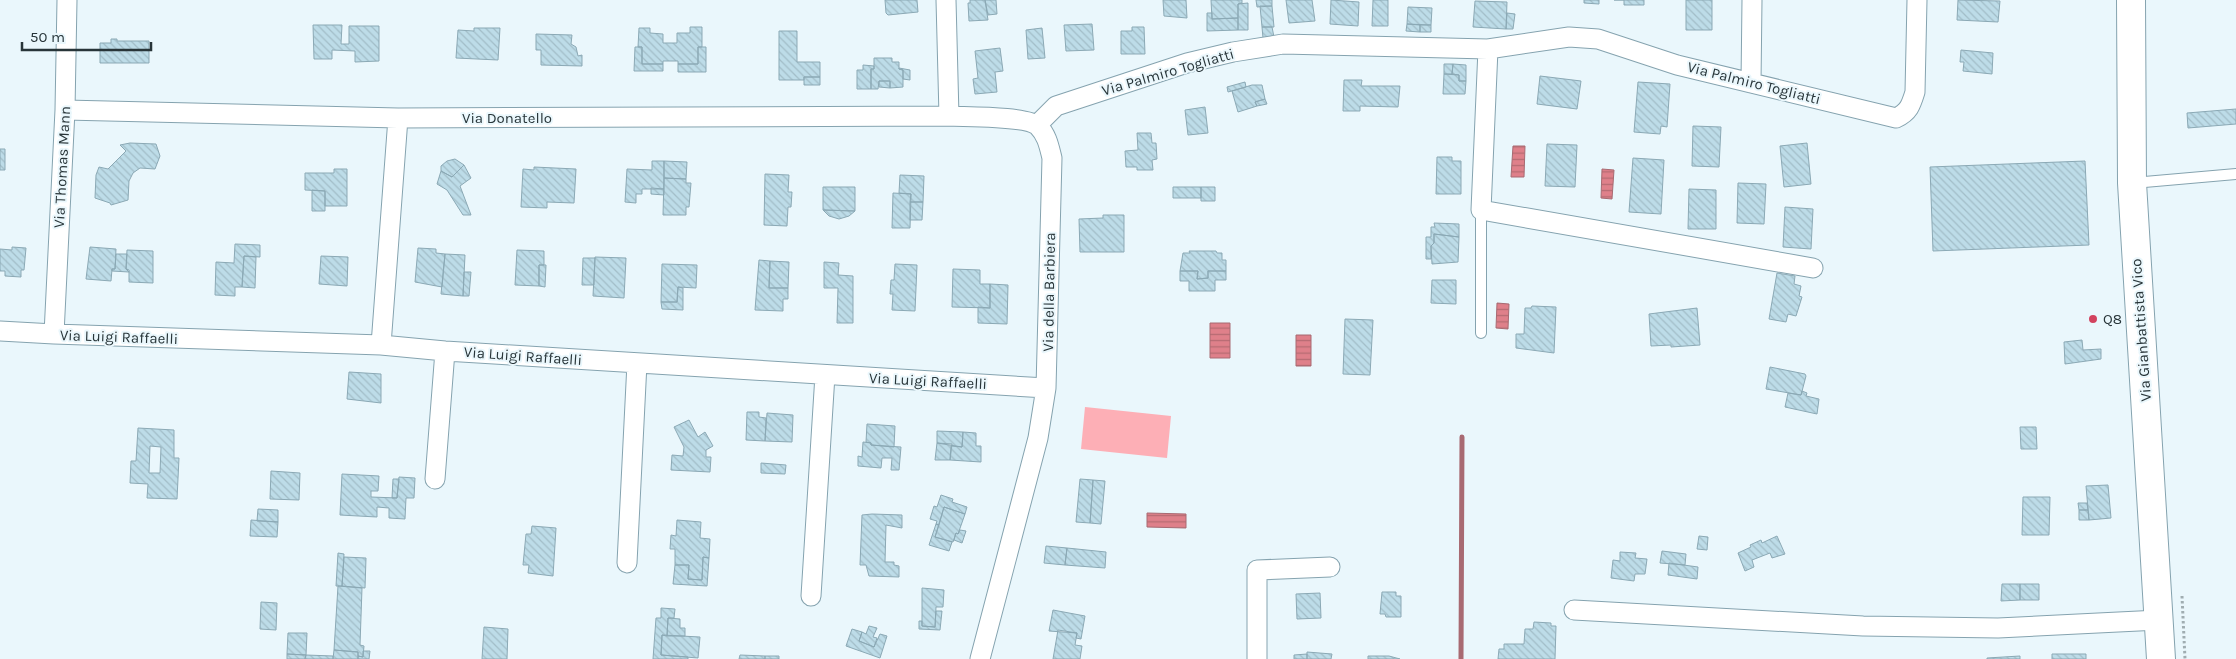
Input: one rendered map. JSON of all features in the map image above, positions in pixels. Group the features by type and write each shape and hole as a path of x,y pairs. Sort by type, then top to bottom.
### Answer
{"main road":[{"name":"Via Gianbattista Vico","path":"2130,0 2132,183 2161,659"}],"street":[{"name":"Via Thomas Mann","path":"54,334 65,110 67,0"},
{"path":"946,0 949,116 1023,120 1037,125"},
{"path":"1751,83 1752,0"},
{"name":"Via Palmiro Togliatti","path":"1037,125 1056,106 1187,63 1233,52 1283,44 1488,49 1569,37 1598,39 1677,65 1896,118 1905,114 1915,92 1917,0"},
{"path":"1488,49 1481,210 1812,268"},
{"name":"Via Donatello","path":"65,110 398,118 949,116"},
{"path":"381,345 398,118"},
{"name":"Via della Barbiera","path":"980,659 1038,438 1046,388 1052,158 1046,136 1037,125"},
{"name":"Via Luigi Raffaelli","path":"0,331 381,345 445,351 1046,388"},
{"path":"435,480 445,351"},
{"path":"627,563 637,363"},
{"path":"811,596 825,375"},
{"path":"1256,659 1257,570 1330,567"},
{"path":"1574,610 1863,626 1998,628 2159,620"}],"lane":[{"path":"2132,183 2236,174"},
{"path":"1481,210 1481,333"}],"path":[{"path":"2182,596 2185,659"}],"shaded area":[{"path":"1513,146 1525,146 1524,177 1511,177"},
{"path":"1602,169 1614,170 1612,199 1601,198"},
{"path":"1497,303 1509,304 1508,329 1496,328"},
{"path":"1210,323 1230,323 1230,358 1210,358"},
{"path":"1296,335 1311,335 1311,366 1296,366"},
{"path":"1085,407 1171,416 1167,458 1081,449"},
{"path":"1147,513 1186,514 1186,528 1147,527"}],"building":[{"path":"885,0 917,0 918,12 888,15 886,13"},
{"path":"970,0 985,0 988,20 969,21 968,3 970,3"},
{"path":"985,0 996,0 997,14 988,15"},
{"path":"1163,0 1186,0 1187,18 1164,16"},
{"path":"1211,0 1242,0 1242,3 1238,4 1238,18 1212,19"},
{"path":"1256,0 1272,0 1272,6 1257,7"},
{"path":"1286,0 1312,0 1315,21 1289,23"},
{"path":"1331,0 1359,2 1358,26 1330,24"},
{"path":"1373,0 1388,0 1388,26 1372,26"},
{"path":"1584,0 1599,0 1599,4 1584,3"},
{"path":"1624,0 1644,0 1644,5 1624,5"},
{"path":"1686,0 1712,0 1712,30 1686,30"},
{"path":"1958,0 2000,1 1998,22 1957,20"},
{"path":"1475,1 1507,2 1506,29 1473,27"},
{"path":"1248,3 1248,30 1238,30 1238,4"},
{"path":"1260,6 1272,6 1274,27 1262,27"},
{"path":"1408,7 1432,8 1431,25 1407,24"},
{"path":"1207,13 1212,13 1212,19 1238,18 1238,30 1207,31"},
{"path":"1507,13 1515,14 1513,29 1506,29"},
{"path":"1092,24 1094,50 1066,51 1064,25"},
{"path":"1407,24 1420,25 1420,32 1406,31"},
{"path":"313,25 342,25 341,44 349,44 349,26 379,26 379,61 355,62 355,51 332,50 332,59 314,59"},
{"path":"1420,25 1431,25 1431,32 1420,32"},
{"path":"690,27 702,27 702,47 698,47 698,64 678,64 678,61 663,61 663,64 642,64 642,47 638,47 639,28 650,28 650,33 663,34 663,43 677,43 677,33 690,33"},
{"path":"1132,27 1144,27 1145,54 1121,54 1121,31 1132,31"},
{"path":"1262,27 1272,27 1274,37 1263,38"},
{"path":"474,28 500,28 498,60 456,58 458,30 474,31"},
{"path":"1042,28 1045,58 1028,59 1026,30"},
{"path":"779,31 797,31 797,62 820,62 820,77 804,77 804,80 779,80"},
{"path":"536,34 572,35 571,44 576,47 578,56 582,55 582,66 541,65 541,50 536,50"},
{"path":"111,39 117,39 117,41 149,41 149,63 100,63 100,43 111,43"},
{"path":"635,47 642,47 642,64 663,64 663,71 634,71"},
{"path":"698,47 706,47 706,72 678,72 678,64 698,64"},
{"path":"1000,48 1003,71 995,72 997,92 975,94 973,79 978,78 975,51"},
{"path":"1961,50 1993,53 1992,74 1963,71 1964,62 1960,62"},
{"path":"874,58 892,58 892,62 899,62 899,69 903,70 903,87 890,88 890,81 879,81 878,89 871,89 871,69 874,69"},
{"path":"1444,64 1453,64 1452,74 1444,74"},
{"path":"1453,64 1466,65 1466,81 1459,81 1459,75 1452,74"},
{"path":"863,65 874,66 874,69 871,69 871,89 857,89 857,70 863,70"},
{"path":"899,68 910,70 910,80 903,79 903,70"},
{"path":"1444,74 1459,75 1459,81 1466,81 1465,94 1443,94"},
{"path":"1540,76 1581,81 1577,109 1537,104"},
{"path":"804,77 820,77 820,85 804,85"},
{"path":"1344,80 1362,80 1361,86 1400,86 1398,107 1360,106 1360,111 1343,111"},
{"path":"879,81 890,81 890,88 879,87"},
{"path":"1245,82 1246,87 1228,92 1227,87"},
{"path":"1638,82 1670,84 1667,127 1661,126 1660,134 1634,132"},
{"path":"1252,85 1262,85 1265,99 1255,102 1257,106 1238,112 1232,91"},
{"path":"1265,99 1267,104 1257,106 1255,102"},
{"path":"1205,107 1208,133 1188,135 1185,110"},
{"path":"2236,109 2236,124 2188,128 2187,113"},
{"path":"1693,126 1721,127 1719,167 1692,166"},
{"path":"1137,133 1151,133 1152,143 1156,143 1157,159 1152,160 1153,170 1137,170 1137,167 1126,167 1125,151 1138,150"},
{"path":"130,143 156,144 160,156 155,169 140,168 133,173 129,181 128,200 111,205 95,198 96,175 99,167 108,169 126,151 120,145"},
{"path":"1807,143 1811,184 1784,187 1780,146"},
{"path":"1547,144 1577,145 1575,187 1545,186"},
{"path":"0,149 5,149 5,170 0,170"},
{"path":"1437,157 1452,157 1452,161 1461,161 1461,194 1436,194"},
{"path":"1633,158 1664,160 1661,214 1629,212"},
{"path":"455,159 464,165 452,177 441,171 441,166 447,161"},
{"path":"652,161 664,161 664,189 642,189 642,194 636,194 636,203 625,202 627,169 652,170"},
{"path":"664,161 687,162 686,179 664,178"},
{"path":"2085,161 2089,245 1933,251 1930,167"},
{"path":"464,165 471,178 460,186 471,215 463,215 447,190 437,184 441,171 452,177"},
{"path":"534,167 576,169 574,203 547,202 547,208 521,207 523,169 534,170"},
{"path":"334,169 347,169 347,206 325,206 325,191 305,190 305,173 334,173"},
{"path":"765,174 789,175 788,192 792,192 791,207 788,207 787,226 764,225"},
{"path":"900,175 924,176 923,202 910,202 911,194 899,193"},
{"path":"664,178 686,179 686,183 691,183 689,207 686,207 686,215 663,215"},
{"path":"1738,183 1766,184 1764,224 1737,223"},
{"path":"823,187 855,187 855,211 823,210"},
{"path":"1173,187 1201,187 1201,198 1173,198"},
{"path":"1201,187 1215,187 1215,201 1201,201"},
{"path":"651,188 664,189 664,195 651,194"},
{"path":"1689,189 1716,190 1716,229 1688,229"},
{"path":"312,190 325,191 325,211 312,211"},
{"path":"893,193 911,194 910,228 892,228"},
{"path":"910,202 923,202 922,220 910,220"},
{"path":"1785,207 1813,209 1811,249 1783,247"},
{"path":"823,210 855,211 849,216 839,219 829,216"},
{"path":"1103,215 1124,215 1124,252 1080,252 1079,219 1103,218"},
{"path":"1434,223 1459,224 1459,237 1434,234 1434,243 1431,246 1431,259 1426,259 1426,237 1431,237 1431,227 1435,227"},
{"path":"1434,234 1459,237 1458,262 1432,264 1431,246 1434,243"},
{"path":"235,244 260,245 260,257 244,256 242,287 235,287 235,296 215,295 216,262 234,263"},
{"path":"12,247 26,248 24,270 21,270 21,277 5,276 5,271 0,271 0,249 12,250"},
{"path":"90,247 116,249 115,269 112,269 111,281 86,279"},
{"path":"418,248 436,249 436,253 445,254 442,287 415,282"},
{"path":"127,250 153,251 153,283 129,282 129,270 126,269"},
{"path":"517,250 544,251 544,265 539,265 539,286 515,285"},
{"path":"1189,251 1216,251 1217,253 1222,253 1222,260 1226,260 1226,271 1208,271 1208,278 1197,279 1198,271 1180,271 1183,253 1190,253"},
{"path":"116,254 127,254 126,269 129,272 112,271 112,269 115,269"},
{"path":"445,254 465,255 463,296 441,294"},
{"path":"244,256 256,257 255,288 242,287"},
{"path":"321,256 348,257 347,286 319,284"},
{"path":"595,257 626,258 624,298 593,296"},
{"path":"583,258 595,258 594,285 582,285"},
{"path":"759,260 770,261 769,288 788,288 788,299 783,299 783,311 755,310"},
{"path":"770,261 789,262 788,288 769,288"},
{"path":"824,262 839,263 838,275 853,276 853,323 837,323 838,288 824,288"},
{"path":"662,264 697,265 696,288 678,287 677,302 661,302"},
{"path":"895,264 917,265 915,311 892,310 893,294 890,294 891,280 894,280"},
{"path":"539,265 546,265 545,287 539,286"},
{"path":"953,269 980,270 980,284 990,284 990,308 952,307"},
{"path":"1180,271 1198,271 1197,279 1208,278 1208,271 1226,271 1226,280 1215,280 1215,291 1189,291 1189,281 1180,281"},
{"path":"464,272 471,272 469,296 463,296"},
{"path":"1777,273 1795,276 1794,284 1801,286 1799,296 1802,297 1796,316 1788,314 1786,322 1769,319"},
{"path":"1432,280 1456,280 1456,304 1431,303"},
{"path":"990,284 1008,285 1007,324 978,323 978,307 990,308"},
{"path":"678,287 683,288 683,310 662,309 661,302 677,302"},
{"path":"1532,306 1556,307 1554,353 1516,348 1516,334 1524,334 1525,308 1531,308"},
{"path":"1697,308 1700,345 1651,346 1649,314"},
{"path":"1345,319 1373,320 1370,375 1343,374"},
{"path":"2082,340 2083,350 2101,349 2101,359 2065,364 2064,342"},
{"path":"1770,367 1805,374 1801,395 1766,389"},
{"path":"349,372 381,374 381,403 347,399"},
{"path":"1802,391 1807,393 1806,396 1819,399 1817,414 1785,407 1788,393 1801,395"},
{"path":"747,412 759,412 759,417 766,418 765,441 746,440"},
{"path":"767,413 793,415 792,442 765,441"},
{"path":"689,420 698,437 705,432 713,446 706,450 706,457 711,457 710,472 671,470 672,455 683,456 684,447 674,427"},
{"path":"867,424 895,426 894,447 871,445 871,443 866,442"},
{"path":"2020,427 2036,427 2037,449 2021,449"},
{"path":"138,428 174,430 174,458 179,458 177,499 147,498 148,484 130,483 131,461 136,461","holes":["150,446 161,447 160,473 149,473"]},
{"path":"937,431 963,432 962,447 937,443"},
{"path":"963,432 976,433 976,446 981,446 981,462 950,460 951,446 962,447"},
{"path":"863,442 871,443 871,445 901,447 899,470 891,470 892,458 882,458 881,468 858,466 858,456 862,457"},
{"path":"937,443 952,444 950,460 935,460"},
{"path":"761,463 786,465 785,474 761,473"},
{"path":"271,471 300,473 299,500 270,499"},
{"path":"342,474 379,476 378,491 371,491 371,497 397,498 399,477 415,478 414,498 406,498 405,519 389,518 389,508 377,507 377,517 340,515"},
{"path":"393,479 399,479 397,498 392,498"},
{"path":"1080,479 1093,480 1090,523 1076,522"},
{"path":"1093,480 1105,481 1101,524 1090,523"},
{"path":"2108,485 2111,518 2089,520 2086,486"},
{"path":"941,495 953,499 952,502 967,507 965,514 944,507 939,525 936,524 937,521 930,519 934,506 937,507"},
{"path":"2023,497 2050,497 2049,535 2022,535"},
{"path":"2078,503 2087,503 2088,510 2079,510"},
{"path":"944,507 965,514 953,542 935,537"},
{"path":"258,509 278,510 278,522 257,521"},
{"path":"2079,510 2088,510 2089,520 2079,520"},
{"path":"862,515 902,515 902,528 886,525 885,562 894,562 894,565 899,566 899,577 869,576 866,565 860,565"},
{"path":"251,520 278,522 277,537 250,536"},
{"path":"677,520 701,522 700,538 710,539 709,558 703,557 702,580 688,579 689,565 675,565 675,549 670,549 671,535 676,536"},
{"path":"936,524 939,525 935,537 952,542 949,551 929,545"},
{"path":"532,526 556,528 553,576 528,573 529,565 523,565 526,534 531,534"},
{"path":"960,530 966,531 962,543 954,540 956,533 958,534"},
{"path":"1699,536 1708,537 1707,550 1697,549"},
{"path":"1777,536 1785,554 1772,558 1770,553 1752,560 1754,567 1745,571 1738,553 1761,540 1762,543"},
{"path":"1046,546 1067,548 1065,565 1044,563"},
{"path":"1067,548 1106,552 1105,568 1065,565"},
{"path":"1662,551 1686,554 1685,565 1660,563"},
{"path":"1620,552 1636,553 1635,558 1647,559 1645,574 1635,574 1634,581 1611,578 1613,560 1620,561"},
{"path":"338,553 344,554 342,586 336,586"},
{"path":"344,557 366,558 365,588 342,586"},
{"path":"703,557 709,558 707,586 673,584 675,565 689,565 688,579 702,580"},
{"path":"1669,563 1698,567 1697,579 1668,575"},
{"path":"2002,584 2020,584 2020,600 2001,601"},
{"path":"2020,584 2039,584 2039,600 2020,600"},
{"path":"338,586 362,588 360,645 364,646 363,657 358,656 358,652 334,650"},
{"path":"922,588 944,590 943,607 936,607 935,627 922,626"},
{"path":"1382,592 1396,592 1396,596 1401,596 1401,617 1386,617 1385,614 1380,614"},
{"path":"1320,593 1321,618 1297,619 1296,594"},
{"path":"261,602 277,603 276,630 260,629"},
{"path":"661,608 675,609 674,618 668,618 667,636 662,635 661,655 688,657 688,659 653,659 656,618 661,618"},
{"path":"1053,610 1085,616 1081,639 1076,638 1077,633 1049,631"},
{"path":"936,611 942,611 940,630 919,629 919,621 922,621 922,626 935,627"},
{"path":"668,618 680,619 680,628 685,628 685,636 667,636"},
{"path":"1534,622 1551,623 1551,626 1556,626 1555,659 1498,659 1499,649 1504,649 1504,644 1524,644 1525,629 1533,629"},
{"path":"869,626 877,628 873,637 877,638 874,647 859,641 862,632 866,634"},
{"path":"484,627 508,629 507,659 482,659"},
{"path":"852,629 862,632 859,641 874,647 880,634 887,636 880,658 846,646"},
{"path":"1058,630 1077,633 1075,645 1082,646 1080,659 1053,659"},
{"path":"288,633 307,633 306,655 287,654"},
{"path":"662,635 700,637 698,658 661,655"},
{"path":"334,650 358,652 358,659 333,659"},
{"path":"363,651 370,651 369,659 358,659 358,656 363,657"},
{"path":"1307,652 1332,654 1331,659 1307,659"},
{"path":"287,654 306,655 305,659 287,659"},
{"path":"1307,654 1307,659 1294,659 1294,655"},
{"path":"2052,654 2086,654 2086,659 2052,659"},
{"path":"306,655 333,656 333,659 305,659"},
{"path":"740,655 765,656 765,659 739,659"},
{"path":"765,656 779,656 779,659 765,659"},
{"path":"1368,656 1389,656 1400,659 1368,659"},
{"path":"2020,656 2020,659 1987,659 1987,658"}],"waterway":[{"path":"1461,659 1462,437"}],"place":[{"name":"Q8","path":"2093,319"}]}
